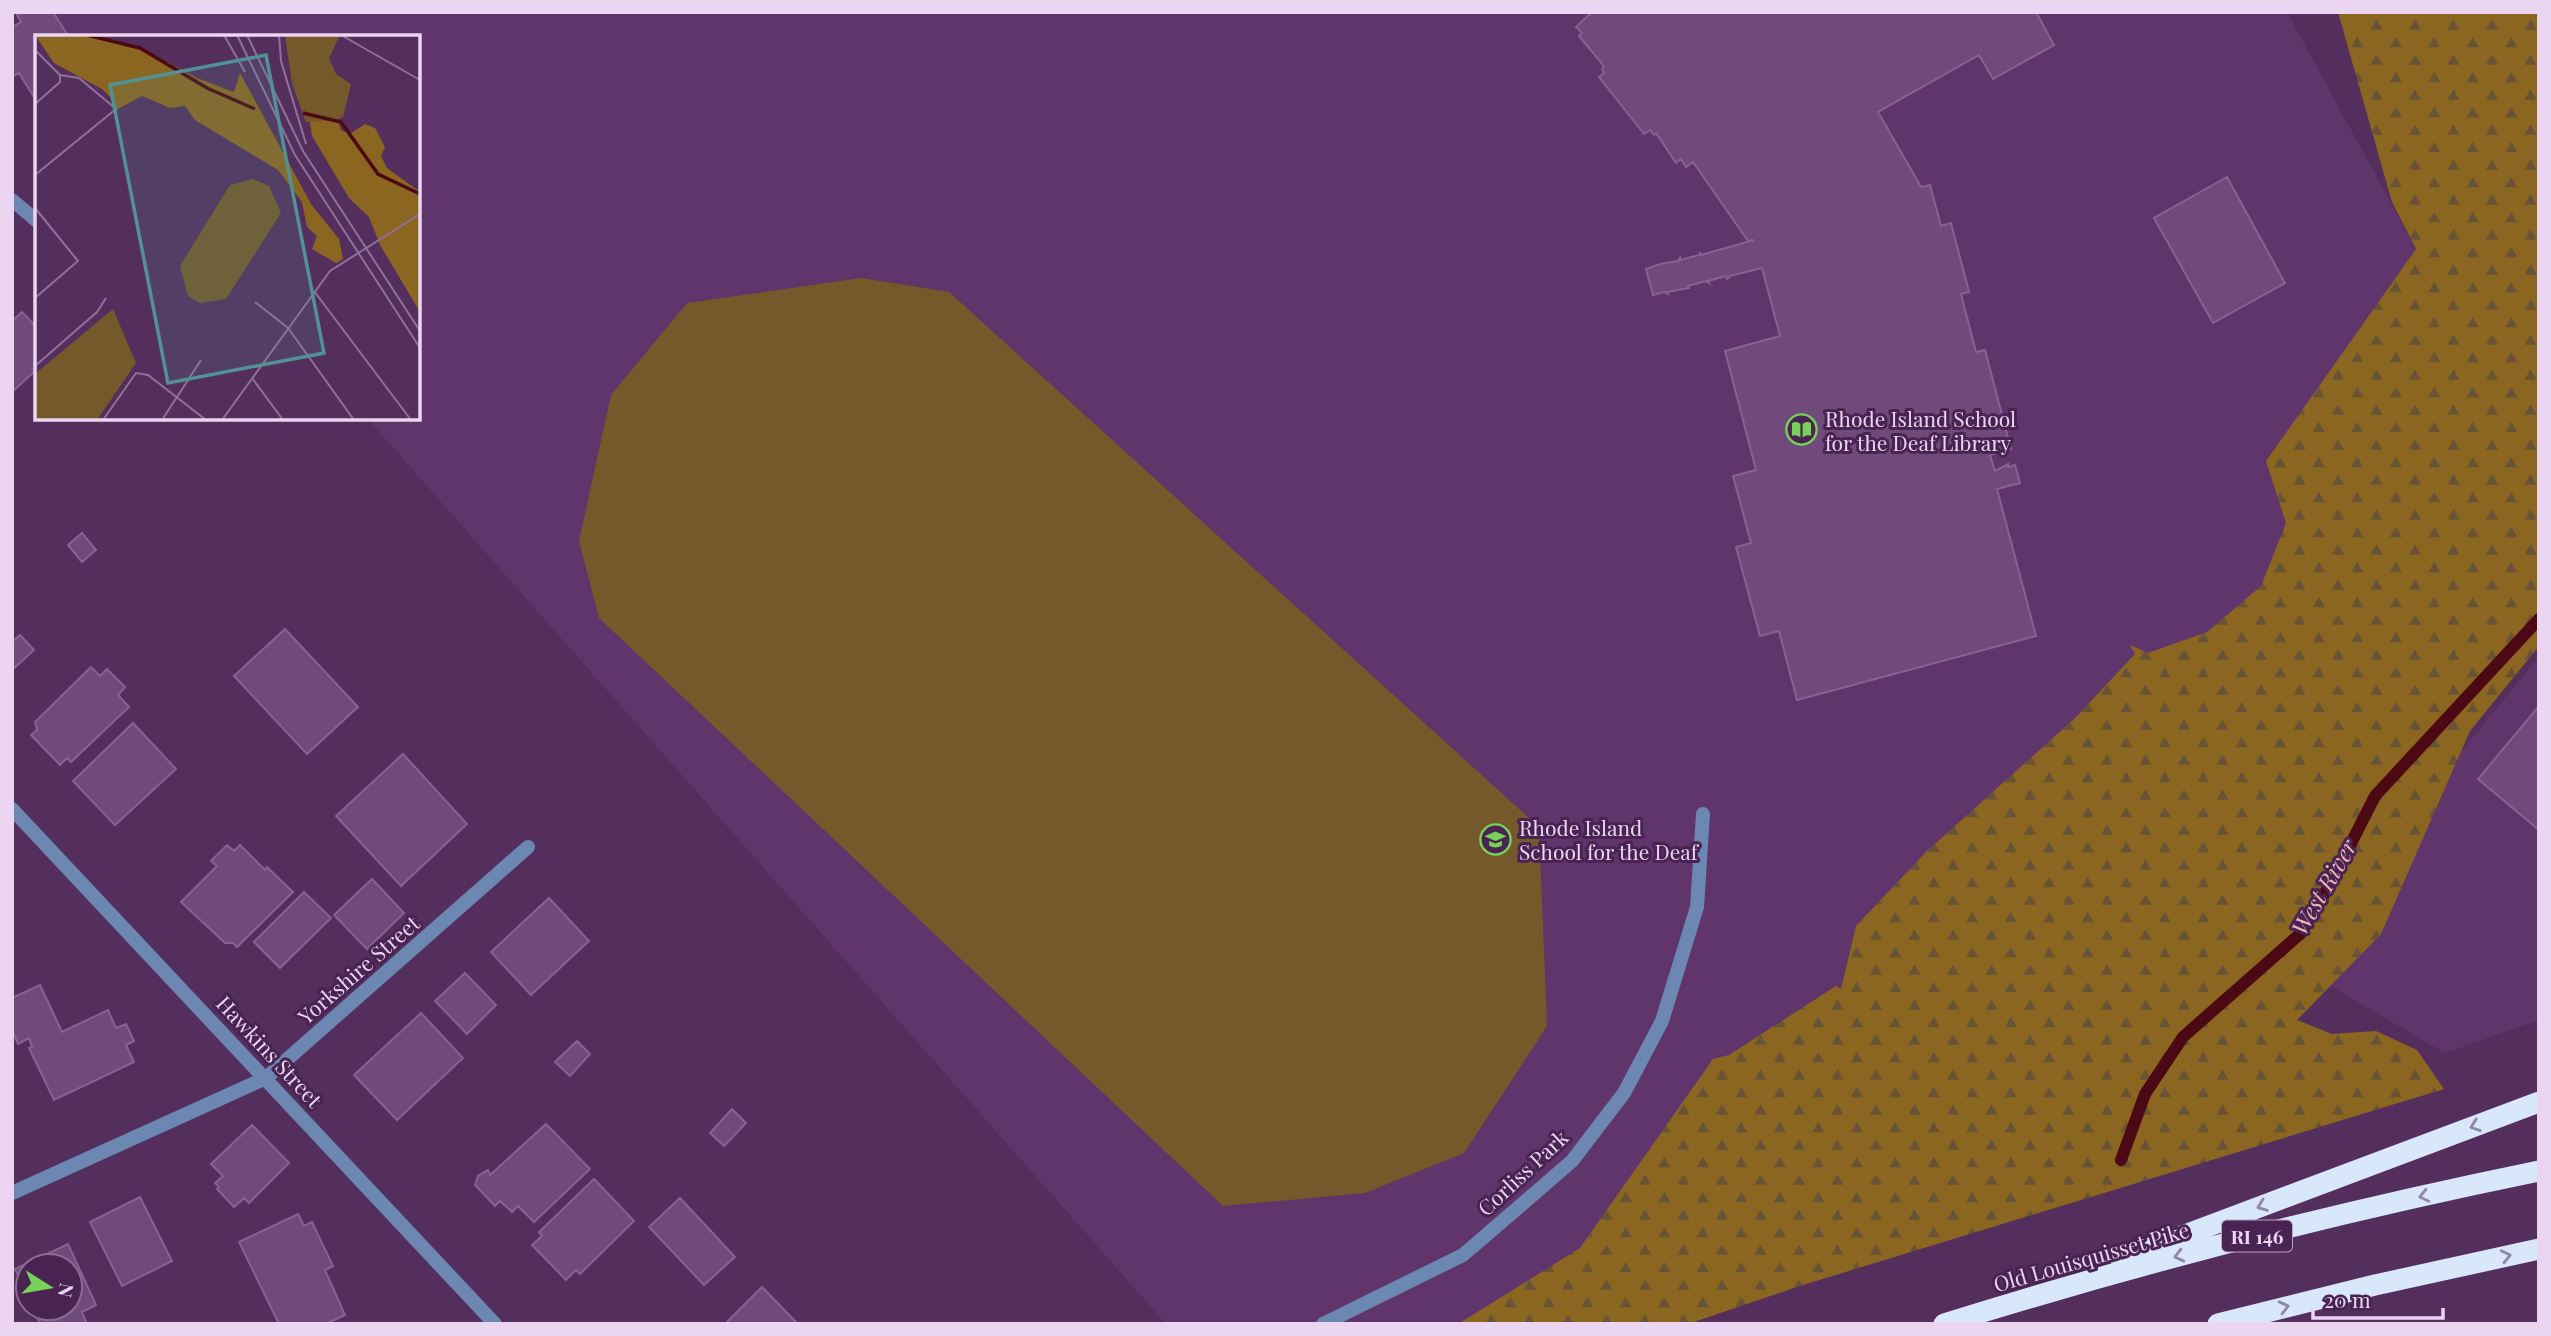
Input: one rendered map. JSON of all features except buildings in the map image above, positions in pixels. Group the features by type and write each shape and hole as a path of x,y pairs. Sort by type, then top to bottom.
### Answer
{"highway":[{"path":"1978,1313 2539,1102"},
{"name":"Old Louisquisset Pike","path":"1944,1324 2131,1268 2539,1171"},
{"path":"2218,1324 2539,1249"}],"street":[{"path":"12,200 35,218"},
{"name":"Hawkins Street","path":"12,808 495,1324"},
{"name":"Corliss Park","path":"1323,1324 1463,1255 1572,1161 1625,1093 1662,1021 1697,907 1703,814"},
{"name":"Yorkshire Street","path":"12,1193 266,1078 528,847"}],"shaded area":[{"name":"Rhode Island School for the Deaf","path":"60,12 2287,12 2539,476 1586,1324 1166,1324 369,420 420,420 420,35 31,37"},
{"path":"861,278 949,292 1539,827 1547,1026 1464,1153 1365,1193 1223,1206 599,618 579,541 611,395 687,303"},
{"path":"2539,657 2539,1020 2445,1053 2288,961"}],"green space":[{"path":"2338,12 2539,12 2539,646 2470,731 2381,934 2297,1020 2332,1034 2376,1031 2417,1050 2444,1089 1803,1285 1688,1324 1458,1324 1580,1248 1713,1059 1729,1055 1836,986 1841,989 1856,926 1926,852 2075,718 2135,654 2130,645 2148,653 2207,632 2261,586 2286,523 2266,461 2416,249 2392,202"}],"waterway":[{"name":"West River","path":"2121,1160 2145,1094 2183,1037 2301,933 2332,881 2375,796 2539,619"}],"place":[{"name":"Rhode Island School for the Deaf Library","path":"1802,430"},
{"name":"Rhode Island School for the Deaf","path":"1496,839"}]}
